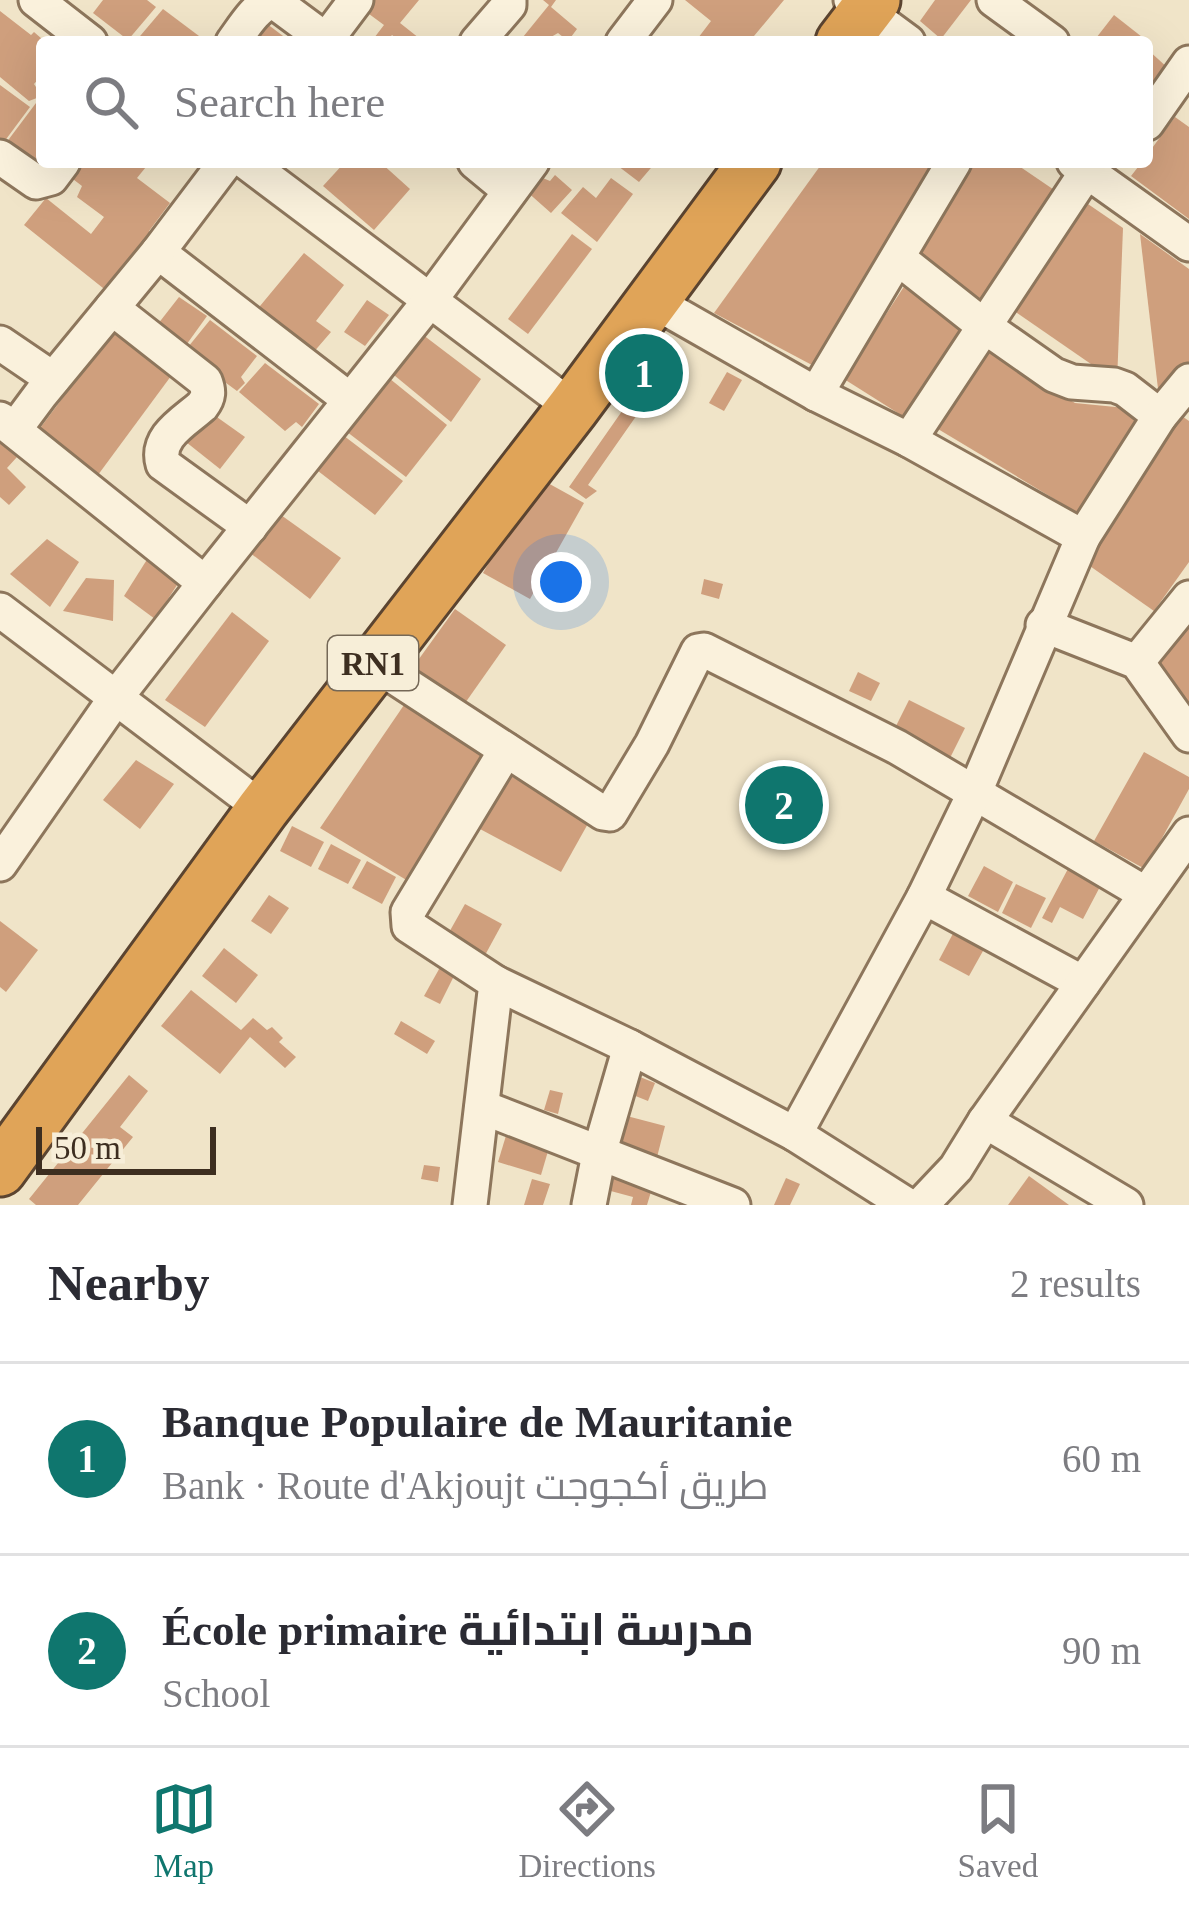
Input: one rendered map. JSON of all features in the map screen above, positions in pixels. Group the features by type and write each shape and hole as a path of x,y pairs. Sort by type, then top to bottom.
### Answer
{"highway":[{"name":"RN1","path":"0,1170 263,809 572,409 751,168"}],"street":[{"path":"238,36 272,0 320,36"},
{"path":"331,36 356,0"},
{"path":"483,36 509,0"},
{"path":"994,0 1044,36"},
{"path":"627,36 648,2"},
{"path":"59,6 85,36"},
{"path":"858,13 898,36"},
{"path":"1161,110 1189,63"},
{"path":"0,158 36,182 51,178 58,168"},
{"path":"205,583 8,424 53,379 221,168"},
{"path":"254,168 572,409"},
{"path":"482,168 510,191"},
{"path":"0,864 118,696 527,168"},
{"path":"815,394 950,168"},
{"path":"909,440 1096,170 1189,244"},
{"path":"158,252 350,400"},
{"path":"795,1134 924,897 974,794 1083,537 1180,396 1072,382 1054,375 898,258"},
{"path":"653,301 1083,537"},
{"path":"112,308 205,381 208,390 202,406 162,443 163,464 250,527"},
{"path":"0,343 53,379"},
{"path":"1137,662 1189,598"},
{"path":"0,610 263,809"},
{"path":"1043,625 1137,662 1189,735"},
{"path":"373,663 610,814 652,744 698,651 704,650 897,747 1146,894"},
{"path":"506,750 408,912 410,926 496,983 795,1134 908,1205"},
{"path":"921,1205 956,1168 1189,834"},
{"path":"924,897 1083,983"},
{"path":"470,1205 496,983"},
{"path":"589,1205 598,1154 630,1047"},
{"path":"482,1107 733,1205"},
{"path":"985,1121 1126,1205"}],"building":[{"path":"103,0 147,0 156,7 131,36 123,36 93,13"},
{"path":"369,0 419,0 400,23 416,36 376,36 384,25 365,11"},
{"path":"543,0 556,0 551,7 577,29 572,36 524,36 549,5"},
{"path":"685,0 784,0 754,36 700,36 711,21"},
{"path":"935,0 971,0 943,36 920,21"},
{"path":"163,9 199,36 140,36"},
{"path":"0,11 39,36 36,98 29,101 0,77"},
{"path":"254,14 283,36 238,36"},
{"path":"1114,15 1141,36 1098,36"},
{"path":"1153,54 1169,69 1153,86"},
{"path":"0,85 30,107 4,142 0,139"},
{"path":"36,103 36,166 6,143"},
{"path":"1175,117 1189,127 1189,219 1131,176 1137,168 1153,168 1153,147"},
{"path":"69,168 145,168 137,178 170,203 149,231 152,238 108,292 24,225 46,198 91,234 104,217 77,197 82,186 65,173"},
{"path":"340,168 387,168 410,189 374,230 323,186"},
{"path":"621,168 651,168 639,182"},
{"path":"819,168 941,168 827,373 714,313"},
{"path":"965,168 1022,168 1063,196 985,308 905,254"},
{"path":"555,175 572,190 551,213 525,190 538,176 550,181"},
{"path":"611,178 633,194 597,242 561,213 583,187 596,198"},
{"path":"1085,202 1123,228 1117,382 1010,308"},
{"path":"572,234 592,249 528,334 508,319"},
{"path":"1140,234 1189,269 1189,366 1160,406"},
{"path":"304,253 344,285 316,321 331,332 306,361 250,318"},
{"path":"907,282 983,330 920,427 844,379"},
{"path":"179,297 207,316 179,355 154,329"},
{"path":"367,300 389,315 365,346 344,332"},
{"path":"210,320 257,356 237,391 184,352"},
{"path":"414,328 481,379 451,422 383,366"},
{"path":"114,329 174,372 95,479 35,435"},
{"path":"987,350 1075,403 1146,410 1081,515 938,429"},
{"path":"265,363 319,404 302,427 296,422 285,431 239,392"},
{"path":"379,370 447,425 406,477 338,425"},
{"path":"727,372 742,380 724,411 709,403"},
{"path":"627,404 639,412 588,485 597,491 586,499 569,487"},
{"path":"1179,414 1189,421 1189,562 1154,611 1077,557"},
{"path":"214,415 245,437 220,469 186,442"},
{"path":"335,429 403,481 375,515 309,464"},
{"path":"0,443 17,457 7,468 26,487 9,505 0,497"},
{"path":"537,477 584,503 530,599 483,573"},
{"path":"274,510 341,558 310,599 249,552"},
{"path":"47,539 79,562 50,607 10,574"},
{"path":"148,558 179,582 155,619 124,596"},
{"path":"86,578 114,580 113,621 63,611"},
{"path":"704,579 723,584 719,599 701,594"},
{"path":"455,609 506,645 463,706 411,670"},
{"path":"1189,610 1189,704 1142,653"},
{"path":"232,612 269,641 205,727 165,700"},
{"path":"858,672 880,683 871,701 849,691"},
{"path":"909,700 965,728 950,758 894,730"},
{"path":"404,705 490,760 418,887 320,828"},
{"path":"1144,752 1189,777 1189,789 1145,869 1094,841"},
{"path":"136,760 174,784 140,829 103,800"},
{"path":"511,776 590,820 561,872 480,829"},
{"path":"292,826 324,842 311,867 280,851"},
{"path":"331,844 361,860 348,884 318,869"},
{"path":"367,861 396,877 382,904 352,888"},
{"path":"1070,865 1103,881 1083,919 1060,907 1052,923 1042,918"},
{"path":"984,866 1013,882 998,912 968,896"},
{"path":"1016,884 1046,898 1031,928 1002,913"},
{"path":"269,895 289,908 271,934 251,921"},
{"path":"465,904 502,924 484,957 447,936"},
{"path":"0,921 38,950 6,992 0,987"},
{"path":"957,926 988,942 969,976 939,960"},
{"path":"224,948 258,975 236,1003 202,976"},
{"path":"443,962 457,970 440,1004 424,996"},
{"path":"191,990 241,1030 253,1018 267,1030 272,1027 283,1038 279,1042 296,1057 285,1068 250,1037 220,1074 161,1026"},
{"path":"401,1021 435,1041 427,1054 394,1034"},
{"path":"129,1075 148,1091 120,1127 133,1137 78,1205 36,1205 29,1199"},
{"path":"640,1077 655,1083 648,1101 633,1095"},
{"path":"550,1090 563,1093 558,1114 544,1110"},
{"path":"623,1115 665,1126 656,1161 614,1149"},
{"path":"508,1129 551,1141 541,1175 498,1162"},
{"path":"424,1165 440,1167 438,1182 421,1179"},
{"path":"610,1174 653,1185 647,1205 631,1205 633,1197 607,1190"},
{"path":"1029,1176 1069,1205 1008,1205"},
{"path":"786,1178 800,1184 790,1205 774,1205"},
{"path":"532,1179 550,1184 543,1205 524,1205"}],"place":[{"name":"Banque Populaire de Mauritanie","path":"644,373"},
{"name":"École primaire مدرسة ابتدائية","path":"784,805"}]}
